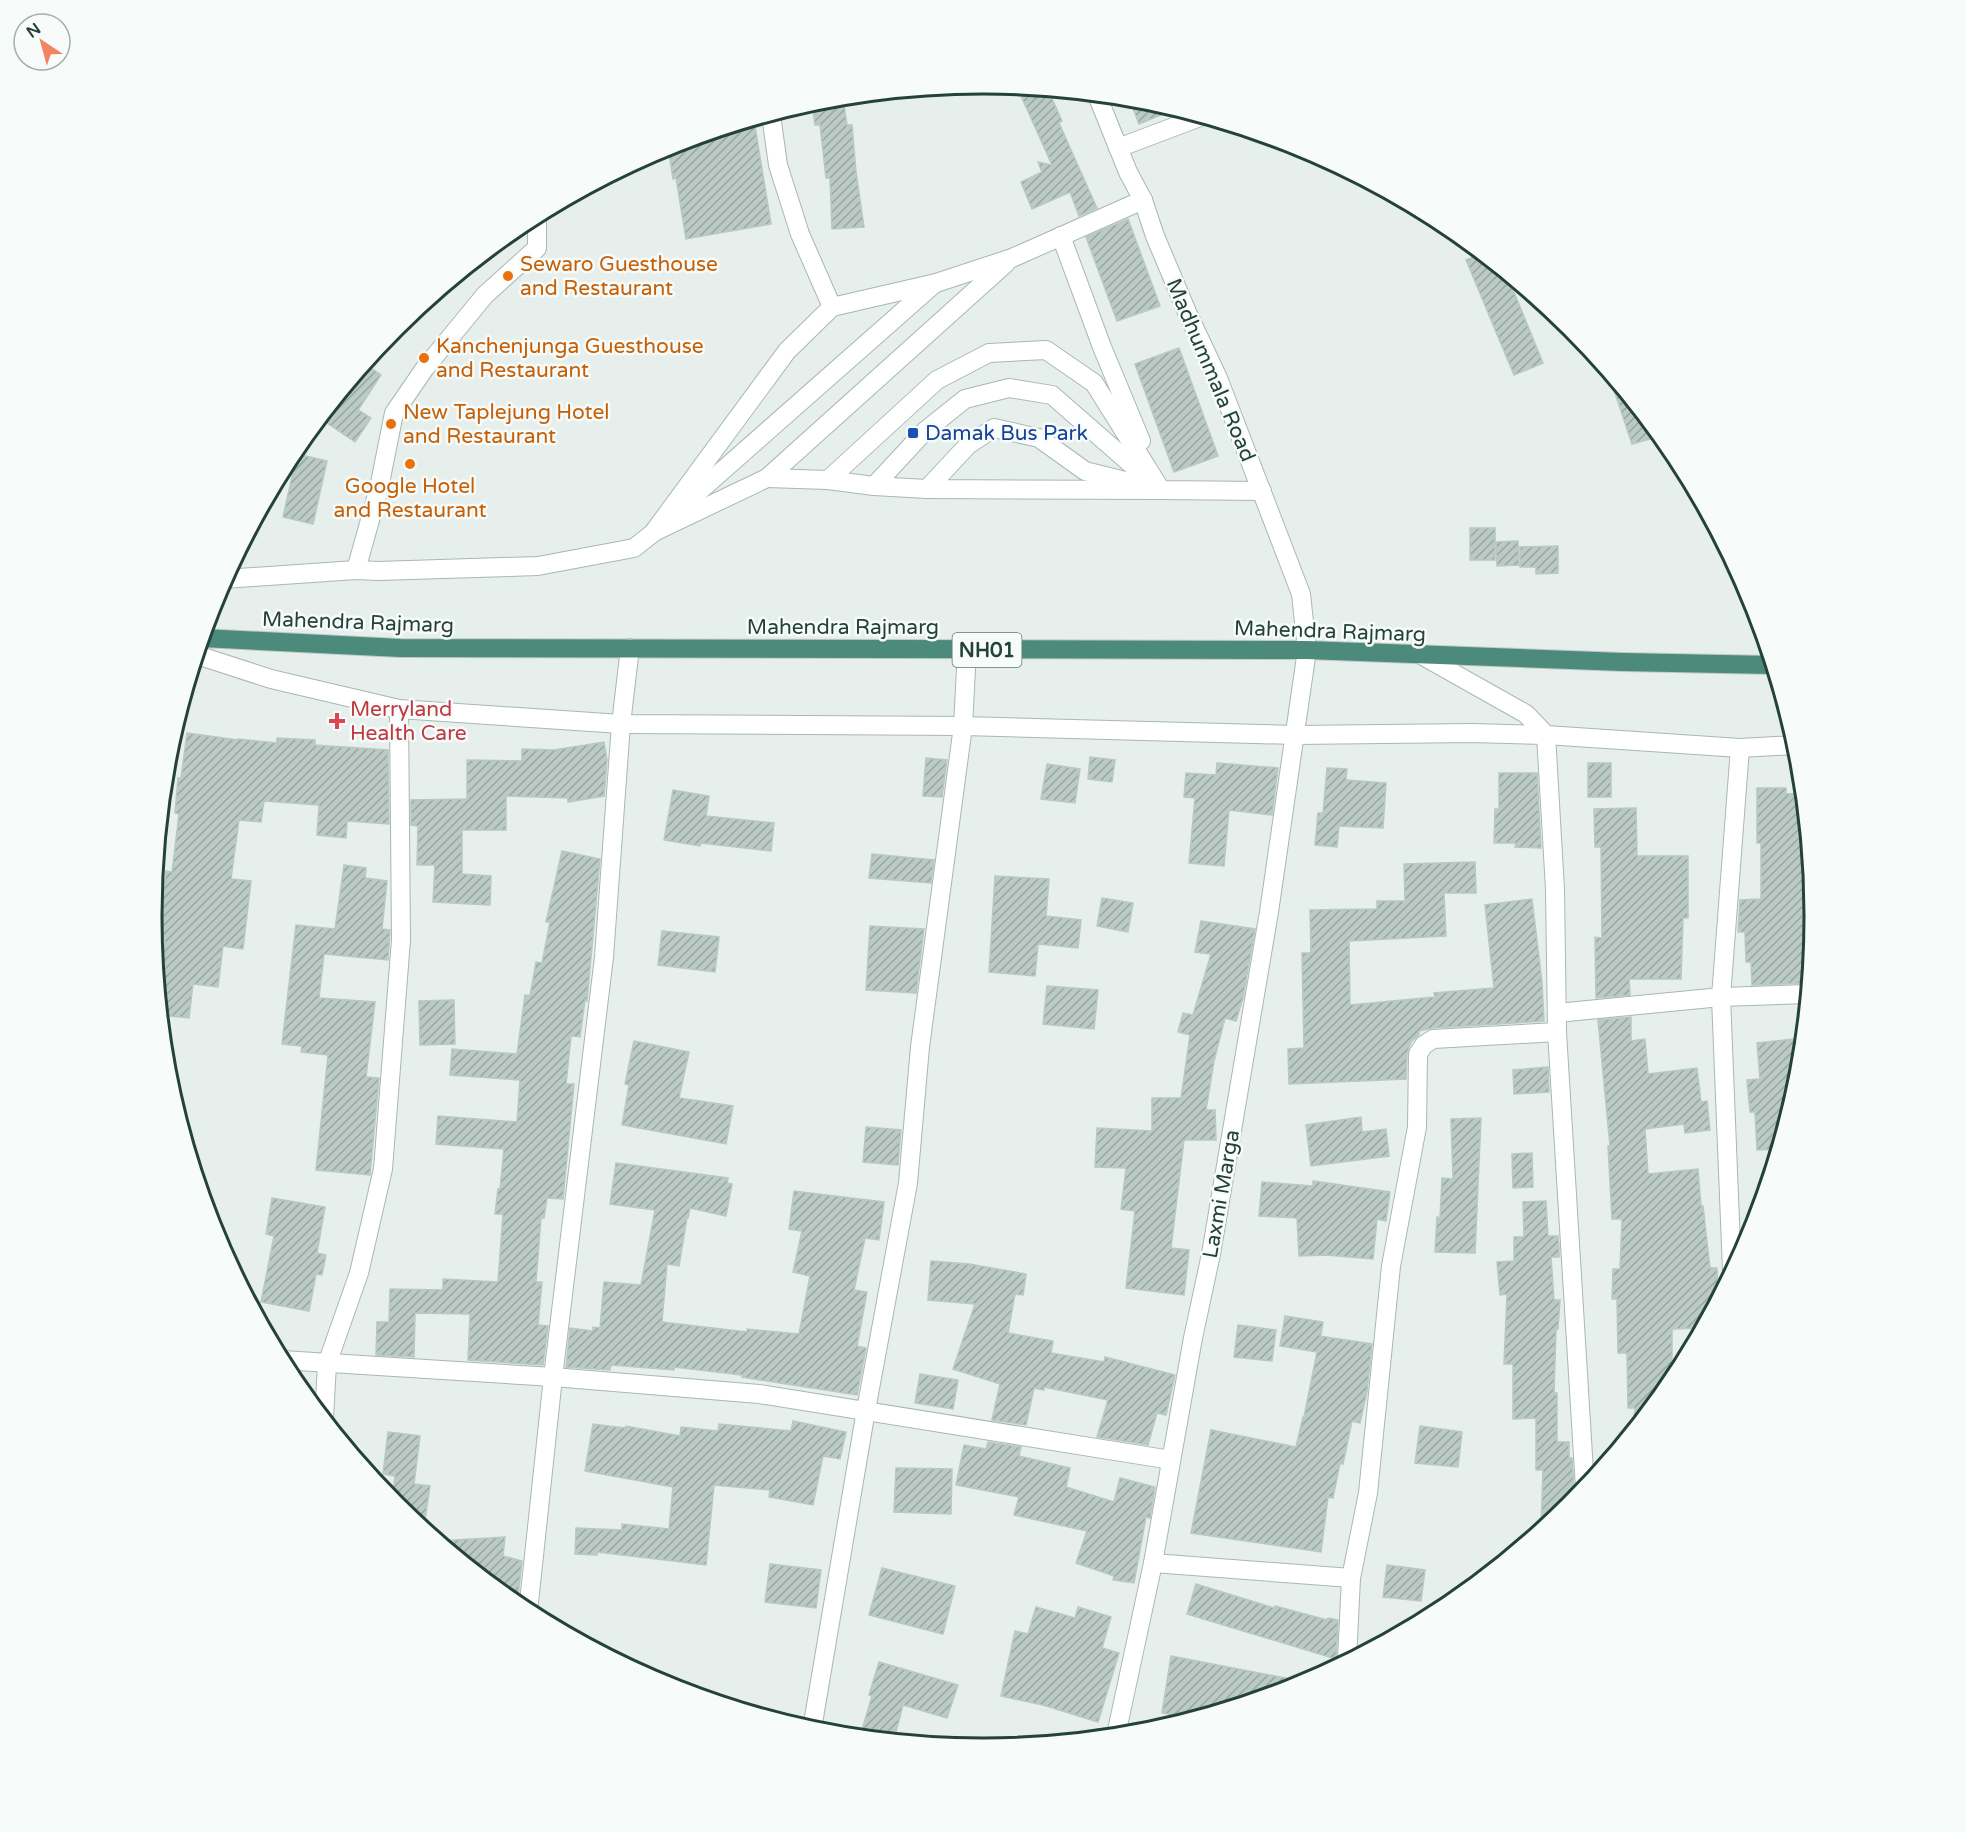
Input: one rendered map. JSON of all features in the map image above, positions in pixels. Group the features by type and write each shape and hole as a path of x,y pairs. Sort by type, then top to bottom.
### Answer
{"highway":[{"name":"Mahendra Rajmarg","path":"210,638 400,648 1307,650 1423,656 1765,665"}],"street":[{"name":"Madhummala Road","path":"1100,104 1118,148 1143,200 1155,236 1187,312 1218,378 1301,594 1307,650"},
{"path":"1118,148 1190,121"},
{"path":"772,122 778,165 800,234 832,308"},
{"path":"653,533 787,351 832,308 936,283 1011,258 1143,200"},
{"path":"356,570 379,488 394,413 425,368 485,295 537,248 537,227"},
{"path":"1062,236 1102,347 1161,490"},
{"path":"653,533 767,478 1011,258"},
{"path":"235,578 356,570 538,567 633,548 653,533 936,283"},
{"path":"828,480 937,380 990,353 1046,350 1094,384 1161,490"},
{"path":"874,486 925,431 965,399 1009,388 1052,395 1161,490"},
{"path":"927,489 968,445 994,428 1039,438 1085,471 1161,490"},
{"path":"767,478 828,480 874,486 927,489 1262,491"},
{"path":"529,1600 553,1377 604,957 621,724 630,648"},
{"path":"814,1720 866,1410 908,1183 920,1047 963,726 967,650"},
{"name":"Laxmi Marga","path":"1118,1726 1153,1563 1193,1338 1211,1254 1269,912 1307,650"},
{"path":"1423,656 1526,714 1546,735 1555,888 1557,1032 1584,1476"},
{"path":"203,657 271,679 399,709 621,724 963,726 1295,735 1472,733 1546,735 1740,748 1787,746"},
{"path":"325,1407 327,1365 359,1273 383,1169 400,940 399,709"},
{"path":"1731,1254 1721,997 1740,748"},
{"path":"1557,1013 1721,997 1800,994"},
{"path":"1354,1649 1351,1578 1368,1492 1391,1266 1417,1127 1418,1054 1424,1045 1433,1039 1557,1032"},
{"path":"293,1361 553,1377 759,1394 1171,1460"},
{"path":"1153,1563 1351,1578"}],"building":[{"path":"1021,95 1051,98 1062,121 1059,123 1097,208 1079,216 1070,192 1032,209 1021,182 1042,172 1038,162 1052,165"},
{"path":"844,107 847,125 852,125 864,227 832,229 830,178 826,178 820,125 815,125 813,112"},
{"path":"1133,108 1162,114 1139,124"},
{"path":"755,127 771,224 686,239 676,178 673,179 670,157"},
{"path":"1128,219 1160,306 1117,321 1086,237"},
{"path":"1473,257 1512,288 1543,363 1514,375 1466,260"},
{"path":"1179,348 1218,456 1174,472 1135,364"},
{"path":"371,368 381,375 358,410 371,418 355,442 326,422"},
{"path":"1614,390 1651,439 1632,444"},
{"path":"303,455 327,461 313,524 283,517 293,471"},
{"path":"1470,528 1495,528 1495,560 1470,560"},
{"path":"1518,541 1519,565 1497,566 1496,542"},
{"path":"1558,546 1558,573 1536,574 1536,567 1520,567 1520,547"},
{"path":"187,733 277,743 277,738 315,740 315,745 388,750 389,824 347,821 346,838 317,835 319,805 264,801 261,822 239,820 231,879 251,881 243,949 223,946 218,987 193,984 189,1018 168,1016 163,970 165,940 162,940 162,899 166,871 172,872 179,814 175,813 178,778 181,778"},
{"path":"604,742 607,760 604,796 568,802 568,798 506,796 506,830 462,830 462,874 491,876 490,905 433,902 435,865 417,865 418,826 411,825 411,800 467,799 467,760 522,761 522,749 554,750"},
{"path":"1090,757 1115,760 1112,782 1088,779"},
{"path":"926,758 947,760 942,797 923,796"},
{"path":"1217,763 1278,768 1272,815 1229,810 1224,866 1189,863 1195,798 1184,797 1186,773 1216,775"},
{"path":"1588,763 1611,763 1611,797 1588,797"},
{"path":"1047,764 1080,769 1075,803 1041,799"},
{"path":"1327,768 1347,769 1346,780 1386,783 1383,828 1339,826 1337,847 1315,845 1318,813 1323,813"},
{"path":"1499,773 1537,773 1541,848 1515,847 1516,843 1494,843 1495,809 1499,809"},
{"path":"1757,788 1786,788 1786,794 1795,793 1803,862 1802,983 1752,985 1751,962 1746,962 1745,932 1738,932 1740,900 1761,899 1761,843 1757,843"},
{"path":"673,790 709,796 706,816 774,823 771,851 701,843 700,846 664,840"},
{"path":"1636,808 1637,856 1688,856 1688,918 1683,918 1681,979 1629,979 1630,995 1596,998 1595,937 1602,938 1601,847 1595,847 1594,809"},
{"path":"562,851 600,859 587,1001 585,1000 580,1037 571,1036 566,1084 574,1084 563,1199 547,1198 544,1218 541,1218 536,1282 542,1282 538,1325 548,1326 543,1365 468,1360 470,1314 415,1313 414,1357 376,1355 377,1322 389,1322 390,1289 443,1290 443,1279 498,1282 503,1214 495,1214 504,1149 436,1144 438,1116 517,1122 520,1080 450,1075 452,1049 517,1054 525,995 530,996 536,962 542,963 550,922 546,922"},
{"path":"872,854 934,860 931,883 869,878"},
{"path":"1475,862 1476,893 1444,893 1446,936 1349,941 1350,1005 1435,997 1434,993 1494,988 1485,905 1532,899 1542,982 1544,1021 1432,1028 1419,1031 1419,1035 1411,1042 1407,1053 1406,1079 1289,1084 1288,1049 1304,1048 1302,953 1311,953 1310,910 1377,909 1377,901 1405,901 1404,864"},
{"path":"344,865 366,868 365,878 387,881 382,929 390,930 388,960 324,954 319,998 375,1002 366,1077 379,1078 370,1175 316,1170 328,1055 301,1052 302,1046 282,1044 296,925 335,929"},
{"path":"995,876 1049,879 1046,916 1081,920 1078,948 1038,944 1035,976 989,972"},
{"path":"1102,898 1133,903 1128,932 1097,926"},
{"path":"1201,921 1255,929 1243,998 1236,1021 1225,1018 1214,1061 1206,1110 1215,1110 1216,1140 1184,1140 1171,1248 1189,1250 1184,1295 1126,1288 1135,1211 1121,1209 1126,1168 1095,1167 1097,1128 1152,1131 1152,1098 1181,1098 1190,1035 1178,1032 1183,1013 1193,1015 1211,954 1195,952"},
{"path":"870,926 924,929 916,993 866,990"},
{"path":"662,931 719,937 715,972 658,965"},
{"path":"1047,986 1098,990 1094,1029 1043,1024"},
{"path":"454,1000 455,1044 420,1045 419,1001"},
{"path":"1631,1017 1631,1041 1645,1039 1648,1074 1697,1068 1701,1102 1707,1101 1710,1130 1685,1133 1684,1124 1645,1129 1648,1174 1698,1169 1710,1268 1717,1268 1718,1284 1693,1328 1672,1329 1672,1362 1634,1417 1635,1408 1628,1408 1627,1353 1618,1353 1617,1299 1612,1299 1613,1269 1620,1269 1622,1219 1612,1219 1608,1146 1610,1146 1598,1020"},
{"path":"1795,1039 1789,1076 1771,1149 1757,1150 1755,1112 1750,1112 1747,1080 1760,1079 1757,1043"},
{"path":"634,1041 689,1052 679,1098 733,1106 726,1144 622,1125 629,1085 625,1084"},
{"path":"1548,1067 1549,1092 1514,1094 1513,1070"},
{"path":"1361,1117 1362,1132 1386,1129 1389,1156 1311,1166 1306,1125"},
{"path":"1481,1118 1475,1253 1435,1252 1442,1178 1453,1179 1451,1119"},
{"path":"866,1127 901,1130 898,1165 863,1162"},
{"path":"1532,1153 1533,1187 1513,1188 1512,1154"},
{"path":"616,1163 728,1178 727,1183 732,1184 726,1216 690,1208 679,1266 667,1264 662,1322 747,1332 747,1329 799,1334 810,1276 793,1272 802,1231 789,1229 794,1191 884,1202 879,1240 865,1238 854,1290 867,1292 857,1346 866,1348 857,1395 742,1377 742,1375 674,1367 674,1370 611,1365 610,1370 566,1367 570,1328 593,1331 593,1327 600,1328 604,1282 641,1285 655,1210 610,1204"},
{"path":"1313,1181 1390,1192 1386,1221 1377,1219 1373,1259 1326,1255 1299,1256 1297,1218 1259,1216 1262,1182 1313,1186"},
{"path":"272,1198 325,1207 317,1253 326,1255 322,1275 316,1274 309,1311 261,1302 274,1236 266,1234"},
{"path":"1546,1201 1548,1236 1558,1236 1559,1257 1551,1257 1554,1300 1560,1300 1558,1329 1556,1329 1554,1393 1557,1393 1557,1442 1569,1442 1574,1487 1541,1518 1543,1470 1536,1470 1536,1418 1513,1419 1513,1364 1504,1364 1507,1294 1500,1295 1497,1262 1514,1261 1514,1237 1524,1237 1523,1202"},
{"path":"931,1261 969,1264 1026,1274 1023,1295 1015,1294 1008,1333 1053,1341 1051,1353 1104,1362 1105,1357 1175,1375 1166,1415 1157,1413 1148,1445 1097,1437 1108,1400 1044,1387 1044,1390 1034,1388 1026,1425 992,1420 1000,1384 953,1369 975,1304 928,1300"},
{"path":"1285,1316 1323,1322 1321,1336 1372,1344 1367,1392 1360,1423 1352,1421 1333,1498 1328,1497 1321,1552 1191,1533 1211,1430 1296,1447 1317,1352 1280,1346"},
{"path":"1238,1325 1276,1330 1272,1361 1234,1357"},
{"path":"920,1374 958,1380 953,1409 915,1403"},
{"path":"793,1421 846,1432 840,1459 823,1456 813,1505 769,1497 770,1490 714,1485 706,1565 597,1552 597,1555 575,1554 576,1528 622,1530 622,1524 669,1529 673,1487 585,1471 593,1424 625,1428 626,1426 680,1436 681,1427 718,1431 719,1424 791,1431"},
{"path":"1420,1426 1462,1432 1458,1467 1415,1463"},
{"path":"388,1432 420,1436 414,1484 430,1486 425,1519 394,1488 395,1476 383,1474"},
{"path":"988,1442 1021,1447 1019,1456 1070,1468 1066,1487 1114,1502 1120,1478 1155,1487 1150,1518 1146,1517 1134,1583 1113,1580 1114,1576 1076,1563 1087,1531 1014,1515 1019,1497 956,1485 964,1445 986,1449"},
{"path":"896,1468 952,1469 951,1514 894,1512"},
{"path":"505,1537 503,1556 522,1561 518,1593 483,1568 449,1540"},
{"path":"770,1564 821,1570 816,1608 765,1602"},
{"path":"1387,1565 1425,1570 1421,1601 1383,1597"},
{"path":"882,1568 955,1586 943,1634 869,1615"},
{"path":"1196,1584 1274,1608 1275,1606 1327,1620 1328,1618 1338,1620 1336,1657 1334,1658 1187,1614"},
{"path":"1036,1607 1075,1618 1078,1607 1111,1617 1102,1648 1119,1653 1098,1722 1043,1705 1001,1696 1015,1631 1028,1634"},
{"path":"1171,1656 1288,1678 1196,1710 1174,1715 1162,1713"},
{"path":"879,1662 958,1685 947,1718 903,1705 896,1732 863,1728 872,1696 869,1695"}],"place":[{"name":"Sewaro Guesthouse and Restaurant","path":"508,276"},
{"name":"Kanchenjunga Guesthouse and Restaurant","path":"424,358"},
{"name":"New Taplejung Hotel and Restaurant","path":"391,424"},
{"name":"Damak Bus Park","path":"913,433"},
{"name":"Google Hotel and Restaurant","path":"410,464"},
{"name":"Merryland Health Care","path":"337,721"}]}
